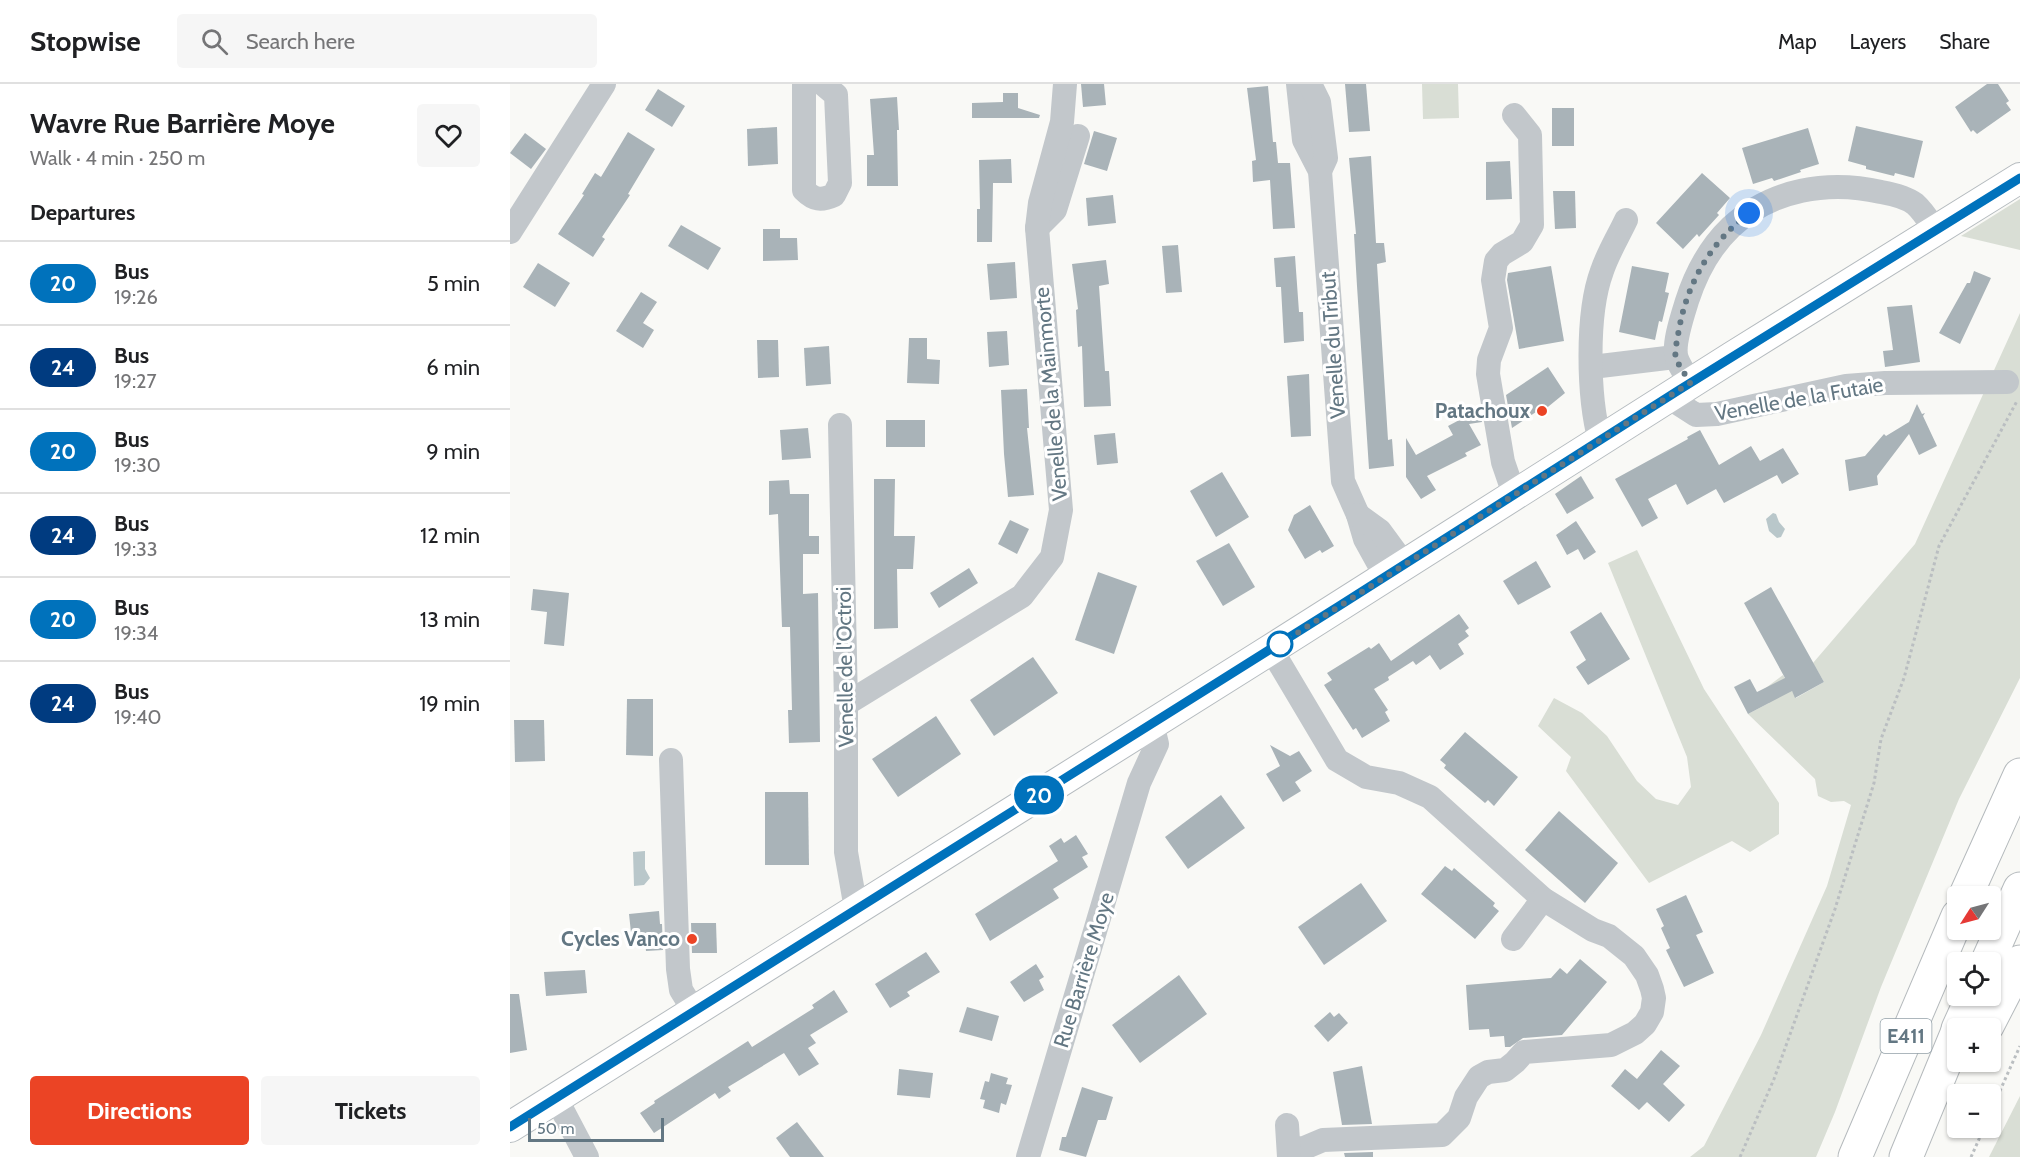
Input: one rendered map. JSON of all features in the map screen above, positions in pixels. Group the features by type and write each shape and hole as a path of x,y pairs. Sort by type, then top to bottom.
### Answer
{"highway":[{"path":"1970,886 2020,775"},
{"path":"1992,952 2020,889"},
{"name":"E411","path":"1855,1157 1948,940"},
{"path":"1991,1018 2020,963"},
{"name":"E411","path":"1906,1157 1947,1057"}],"main road":[{"path":"510,1127 1679,390 2020,178"}],"street":[{"path":"510,232 604,84"},
{"path":"804,84 804,190 812,198 824,199 834,195 840,183 836,95 823,84"},
{"name":"Venelle de la Mainmorte","path":"846,704 1022,596 1052,557 1061,510 1037,228 1040,203 1062,122 1065,84"},
{"name":"Venelle du Tribut","path":"1298,84 1304,140 1320,171 1343,481 1358,515 1380,531 1395,571"},
{"name":"Venelle du Tribut","path":"1310,84 1319,102 1326,158 1320,171"},
{"path":"1514,115 1530,135 1532,225 1522,242 1502,254 1496,261 1493,280 1500,328 1489,360 1488,374 1503,462 1514,494"},
{"path":"804,133 839,154"},
{"path":"1037,228 1055,210 1078,136"},
{"path":"1679,390 1676,357 1680,323 1691,287 1706,258 1731,227 1767,202 1815,187 1836,185 1867,188 1892,194 1914,203 1935,230"},
{"path":"1600,441 1595,422 1592,325 1601,272 1626,220"},
{"path":"1592,367 1676,357"},
{"name":"Venelle de la Futaie","path":"1679,390 1696,415 1726,412 1846,386 1886,383 2013,388"},
{"name":"Venelle de l'Octroi","path":"840,425 846,704 846,852 856,909"},
{"path":"1271,649 1337,760 1366,777 1399,783 1430,797 1543,899 1568,916 1624,946 1647,975 1654,998 1652,1012 1645,1024 1635,1033 1611,1045 1524,1052 1505,1070 1495,1070 1479,1077 1466,1097 1459,1118 1442,1136 1323,1140 1305,1148 1288,1144"},
{"name":"Rue Barrière Moye","path":"1028,1157 1139,783 1157,744 1152,723"},
{"path":"1121,742 1130,758 1139,783"},
{"path":"671,760 678,969 681,990 694,1011"},
{"path":"1513,939 1543,899"},
{"path":"556,1098 587,1157"}],"path":[{"path":"1740,1157 1774,1079 1835,909 1874,783 1881,739 1904,678 1939,546 2014,409 2013,388"},
{"path":"2001,1088 2020,1046"},
{"path":"1971,1157 1980,1138"}],"shaded area":[{"path":"1422,84 1458,84 1459,118 1423,119"},
{"path":"2020,199 2020,250 1961,236"},
{"path":"2020,313 2020,678 1959,799 1881,987 1816,1157 1690,1157 1704,1146 1761,1035 1827,886 1851,805 1844,801 1831,802 1818,796 1815,779 1748,714 1769,703 1763,690 1783,675 1796,698 1824,682 1813,663 1915,544"},
{"path":"1773,513 1785,529 1781,537 1777,538 1769,531 1766,519"},
{"path":"1637,550 1704,689 1779,803 1779,834 1750,852 1732,841 1649,883 1566,771 1571,757 1538,726 1554,698 1582,713 1607,736 1637,781 1656,799 1678,805 1691,787 1687,757 1608,563"},
{"path":"645,851 645,869 650,878 644,885 634,886 633,852"},
{"path":"2020,1096 2020,1157 1989,1157 1999,1138 2001,1138 2001,1133"}],"building":[{"path":"1081,84 1104,84 1106,105 1083,107"},
{"path":"1345,84 1366,84 1370,131 1349,132"},
{"path":"1987,84 1998,84 2009,101 2006,103 2011,110 1977,134 1973,130 1971,132 1955,107"},
{"path":"1268,86 1273,142 1276,142 1278,163 1290,163 1295,228 1273,229 1270,180 1253,182 1252,161 1256,160 1247,88"},
{"path":"658,89 685,106 672,127 645,110"},
{"path":"1003,93 1018,93 1018,108 1040,115 1039,118 972,118 972,103 1003,102"},
{"path":"897,97 898,186 867,186 867,155 874,155 870,99"},
{"path":"1552,108 1574,108 1574,146 1552,146"},
{"path":"1856,126 1923,141 1914,178 1866,169 1866,166 1848,161"},
{"path":"777,127 778,164 748,166 747,129"},
{"path":"1808,128 1819,164 1774,181 1772,178 1753,184 1742,148"},
{"path":"1094,131 1117,138 1107,171 1084,164"},
{"path":"628,132 655,149 628,194 630,195 602,237 605,239 593,257 558,234 584,195 582,194 595,173 601,177"},
{"path":"525,133 546,149 531,169 510,153"},
{"path":"1371,156 1376,243 1384,243 1386,262 1377,264 1388,440 1392,439 1394,466 1369,469 1354,234 1356,234 1349,158"},
{"path":"1011,159 1012,183 993,183 992,242 977,242 977,209 980,209 979,160"},
{"path":"1510,161 1512,199 1486,200 1486,162"},
{"path":"1702,173 1730,198 1717,213 1719,215 1699,237 1697,234 1683,249 1656,223"},
{"path":"1553,191 1575,191 1576,228 1555,229"},
{"path":"1113,195 1116,223 1088,226 1086,198"},
{"path":"681,225 721,248 708,270 668,246"},
{"path":"763,229 780,229 780,238 797,238 798,260 763,261"},
{"path":"1178,245 1182,292 1166,293 1162,246"},
{"path":"1295,256 1299,312 1303,312 1304,341 1284,343 1281,287 1276,287 1274,258"},
{"path":"1106,260 1109,284 1099,286 1105,371 1109,371 1111,406 1084,407 1082,346 1078,347 1076,310 1078,309 1072,264"},
{"path":"1015,262 1017,298 990,300 987,264"},
{"path":"538,263 570,283 555,307 523,287"},
{"path":"1551,266 1564,341 1519,349 1507,280 1508,273"},
{"path":"1632,266 1669,273 1665,292 1669,293 1655,340 1619,332"},
{"path":"1974,271 1991,278 1960,344 1939,333 1967,283 1970,283"},
{"path":"641,292 657,302 643,323 654,330 643,348 616,331"},
{"path":"1912,305 1920,362 1885,367 1883,351 1893,350 1887,307"},
{"path":"1007,331 1009,365 989,367 987,332"},
{"path":"909,338 927,338 927,359 940,360 939,384 907,383"},
{"path":"757,340 778,340 779,377 758,378"},
{"path":"829,346 831,384 806,386 804,348"},
{"path":"1548,367 1565,393 1538,415 1536,412 1512,428 1506,395"},
{"path":"1309,374 1311,436 1291,437 1287,376"},
{"path":"1027,389 1029,428 1027,428 1034,495 1008,497 1001,390"},
{"path":"1917,404 1922,414 1925,413 1923,416 1937,446 1919,455 1909,434 1877,476 1878,485 1849,491 1845,460 1865,456 1884,434 1886,436 1909,422"},
{"path":"1480,412 1482,422 1469,424 1481,445 1465,453 1467,456 1427,476 1436,490 1421,499 1406,477 1406,438 1416,455 1453,435 1448,426 1465,417 1467,420"},
{"path":"886,420 925,420 925,447 886,447"},
{"path":"808,428 811,458 782,460 780,430"},
{"path":"1700,430 1719,465 1751,446 1760,461 1783,448 1799,474 1782,484 1777,475 1724,503 1716,489 1687,505 1676,484 1648,499 1658,518 1642,527 1615,479 1688,439 1687,437"},
{"path":"1115,433 1118,463 1097,465 1094,435"},
{"path":"1222,472 1249,517 1216,537 1190,491"},
{"path":"1581,476 1594,498 1567,514 1555,494"},
{"path":"874,479 895,479 894,536 915,536 913,569 897,569 898,628 874,629"},
{"path":"789,480 790,494 809,494 809,536 819,536 819,554 803,554 803,594 818,593 820,742 789,743 788,710 792,710 790,627 782,627 778,514 769,515 769,481"},
{"path":"1310,505 1334,546 1322,553 1320,550 1305,559 1288,530 1294,515"},
{"path":"1010,520 1029,529 1017,554 998,544"},
{"path":"1576,521 1596,552 1584,560 1578,549 1567,555 1556,535"},
{"path":"1229,543 1255,587 1223,606 1196,561"},
{"path":"1536,561 1551,587 1518,605 1503,581"},
{"path":"969,568 978,583 939,608 930,593"},
{"path":"1098,572 1137,586 1114,654 1075,640"},
{"path":"1771,587 1824,682 1795,698 1792,691 1748,714 1734,687 1750,679 1757,692 1785,678 1744,603"},
{"path":"533,589 569,593 564,646 544,644 547,612 531,610"},
{"path":"1601,612 1630,659 1588,685 1576,667 1586,660 1570,632"},
{"path":"1459,614 1469,628 1465,631 1469,636 1458,644 1464,654 1440,670 1430,655 1416,665 1413,661 1388,677 1389,680 1374,689 1388,710 1385,712 1390,721 1362,738 1356,728 1353,730 1324,685 1332,680 1327,673 1379,643 1391,661"},
{"path":"1033,657 1058,693 994,736 970,700"},
{"path":"627,699 653,699 653,756 626,755"},
{"path":"936,716 961,754 898,797 872,759"},
{"path":"514,720 544,720 545,761 515,762"},
{"path":"1465,732 1518,777 1494,806 1488,800 1485,803 1458,780 1444,768 1446,765 1440,760"},
{"path":"1270,745 1290,756 1299,751 1312,771 1295,782 1301,791 1283,802 1266,774 1280,766"},
{"path":"765,792 808,792 809,865 765,865"},
{"path":"1221,795 1245,828 1188,869 1165,837"},
{"path":"1559,811 1618,863 1585,903 1525,850"},
{"path":"1076,835 1088,854 1082,857 1088,867 1053,889 1059,898 990,941 975,914 1058,861 1049,846 1061,838 1064,843"},
{"path":"1445,866 1452,871 1454,868 1495,903 1493,906 1499,911 1475,939 1421,894"},
{"path":"1361,883 1387,921 1324,965 1298,927"},
{"path":"1686,895 1703,932 1696,935 1714,973 1684,987 1666,950 1670,948 1656,909"},
{"path":"659,911 663,950 646,951 645,940 632,942 629,914"},
{"path":"691,923 716,923 717,953 692,953"},
{"path":"926,952 940,972 907,992 910,996 890,1008 875,984"},
{"path":"1580,959 1607,982 1562,1035 1523,1038 1510,1047 1505,1047 1504,1036 1490,1037 1489,1029 1469,1030 1466,985 1551,978 1560,968 1567,974"},
{"path":"1036,964 1044,977 1039,980 1044,990 1024,1002 1010,982"},
{"path":"585,970 587,993 546,996 544,972"},
{"path":"1179,975 1207,1014 1140,1063 1112,1025"},
{"path":"834,990 848,1012 810,1035 816,1043 808,1048 819,1064 799,1076 784,1053 728,1087 731,1091 719,1099 715,1093 654,1133 640,1113 655,1103 654,1101 748,1041 752,1047 814,1008 812,1005"},
{"path":"510,994 519,994 527,1050 510,1053"},
{"path":"967,1007 999,1016 992,1041 959,1032"},
{"path":"1330,1012 1334,1017 1339,1013 1348,1023 1328,1042 1314,1026"},
{"path":"1661,1050 1680,1066 1663,1084 1685,1105 1669,1122 1647,1102 1639,1110 1611,1086 1625,1069 1637,1079"},
{"path":"1362,1066 1372,1124 1342,1125 1333,1072"},
{"path":"899,1069 933,1073 930,1098 897,1095"},
{"path":"991,1073 1008,1078 1006,1084 1012,1085 1006,1105 1001,1103 999,1113 983,1108 985,1100 980,1099 985,1081 989,1082"},
{"path":"1082,1087 1113,1097 1106,1120 1098,1120 1086,1157 1059,1150 1062,1137 1066,1137"},
{"path":"797,1122 824,1157 790,1157 776,1138"},
{"path":"1373,1152 1373,1157 1345,1157 1344,1153"}],"bus line":[{"name":"20","path":"510,1127 1679,390 2020,178"}],"place":[{"name":"Patachoux","path":"1542,411"},
{"name":"Cycles Vanco","path":"692,939"}],"route":[{"path":"1280,644 1690,383 1676,357 1680,323 1691,287 1717,242 1749,213"}]}
